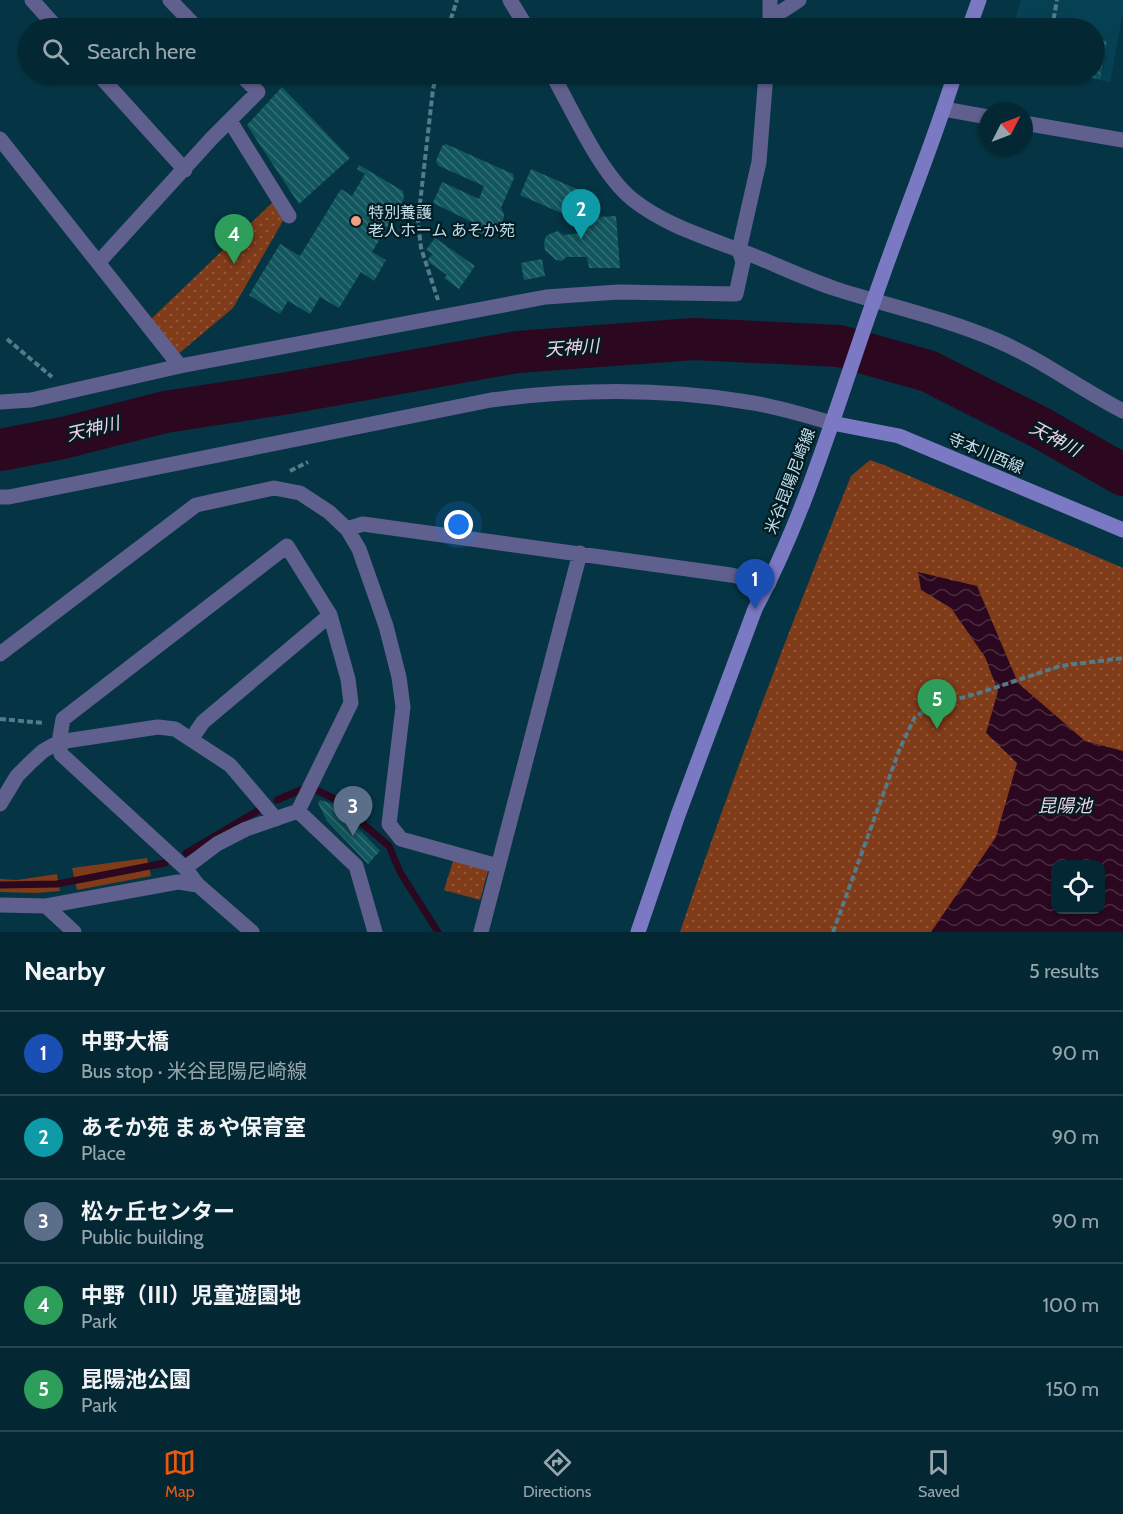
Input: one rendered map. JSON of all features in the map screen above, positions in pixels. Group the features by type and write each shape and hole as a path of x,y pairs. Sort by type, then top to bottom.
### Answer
{"main road":[{"path":"973,18 979,0"},
{"name":"米谷昆陽尼崎線","path":"638,932 678,815 755,609 769,583 816,468 952,84"},
{"name":"寺本川西線","path":"832,423 899,436 1123,530"}],"street":[{"path":"32,0 48,18"},
{"path":"170,0 187,18"},
{"path":"510,0 521,18"},
{"path":"770,0 770,18"},
{"path":"777,18 799,0"},
{"path":"107,84 185,170"},
{"path":"98,263 258,92 250,84"},
{"path":"558,84 614,179 631,198 652,213 692,233 835,288 996,340 1048,366 1106,403 1123,411"},
{"path":"0,402 32,400 180,366 546,297 618,292 736,294 743,262 739,250 759,162 765,84"},
{"path":"944,109 979,115"},
{"path":"230,121 289,216"},
{"path":"1033,125 1123,140"},
{"path":"0,139 180,366"},
{"path":"0,497 20,495 491,400 529,395 607,392 705,397 771,406 832,423"},
{"path":"0,654 196,505 274,488 300,493 329,512 347,529 359,549 373,587 399,677 403,707 389,824 401,839 498,866"},
{"path":"347,529 363,524 580,553 731,575 769,583"},
{"path":"185,868 217,844 236,834 298,811 351,703 348,680 330,615 287,546 63,719 60,738 61,754 185,868 198,885 252,932"},
{"path":"481,932 580,553"},
{"path":"192,738 203,722 330,615"},
{"path":"0,804 17,776 60,738 158,727 175,729 230,765 242,775 276,819"},
{"path":"298,811 356,866 375,932"},
{"path":"0,905 46,906 178,882 198,885"},
{"path":"46,906 74,932"}],"path":[{"path":"451,18 457,0"},
{"path":"1054,18 1057,0"},
{"path":"434,84 418,221 421,248 442,315"},
{"path":"7,339 69,392"},
{"path":"833,932 900,748 915,717 932,706 1060,666 1123,658"},
{"path":"0,719 43,723 60,738"}],"shaded area":[{"path":"1021,0 1123,0 1123,12 1110,82 1105,81 1105,18 1015,18"},
{"path":"273,202 284,219 233,308 177,355 150,320"},
{"path":"870,460 1123,568 1123,932 680,932 720,817 851,476"},
{"path":"147,858 151,876 77,890 72,868"},
{"path":"454,858 488,871 480,900 444,890"},
{"path":"57,874 60,891 0,892 0,879 17,880"}],"water":[{"name":"昆陽池","path":"918,572 977,586 1018,683 1085,741 1123,751 1123,932 931,932 996,837 1017,763 986,733 998,691 985,657 951,608 921,590"}],"building":[{"path":"282,87 350,158 299,204 247,125"},
{"path":"446,144 513,174 514,178 501,208 504,214 503,222 496,231 481,234 473,228 470,221 433,203 442,182 479,199 484,186 439,166 436,161 442,146"},
{"name":"特別養護 老人ホーム あそか苑","path":"359,165 403,191 404,199 372,252 386,260 374,281 361,272 339,308 320,297 310,314 288,301 280,314 249,295 280,244 300,256 341,189 352,196 365,174 357,169"},
{"path":"531,169 595,197 589,211 583,208 580,215 570,211 568,216 520,195"},
{"path":"616,216 620,268 589,268 587,257 566,257 562,261 556,260 545,250 546,236 552,233 558,231 563,235 583,233 581,218"},
{"path":"435,238 475,266 459,289 444,278 447,275 427,261 432,254 426,250"},
{"path":"542,259 545,276 524,280 521,263"},
{"path":"320,800 340,809 380,851 368,864 327,821 318,803"}],"waterway":[{"name":"天神川","path":"0,450 63,438 165,412 288,393 517,352 694,339 839,346 928,371 1041,428 1123,475"},
{"path":"277,800 305,788 314,789 333,798 389,846 400,872 438,932"},
{"path":"186,853 259,810"},
{"path":"0,885 57,884 165,863"}],"place":[{"name":"特別養護 老人ホーム あそか苑","path":"356,221"},
{"name":"あそか苑 まぁや保育室","path":"581,239"},
{"name":"中野（Ⅲ）児童遊園地","path":"234,264"},
{"name":"中野大橋","path":"755,609"},
{"name":"昆陽池公園","path":"937,729"},
{"name":"松ヶ丘センター","path":"353,836"}]}
